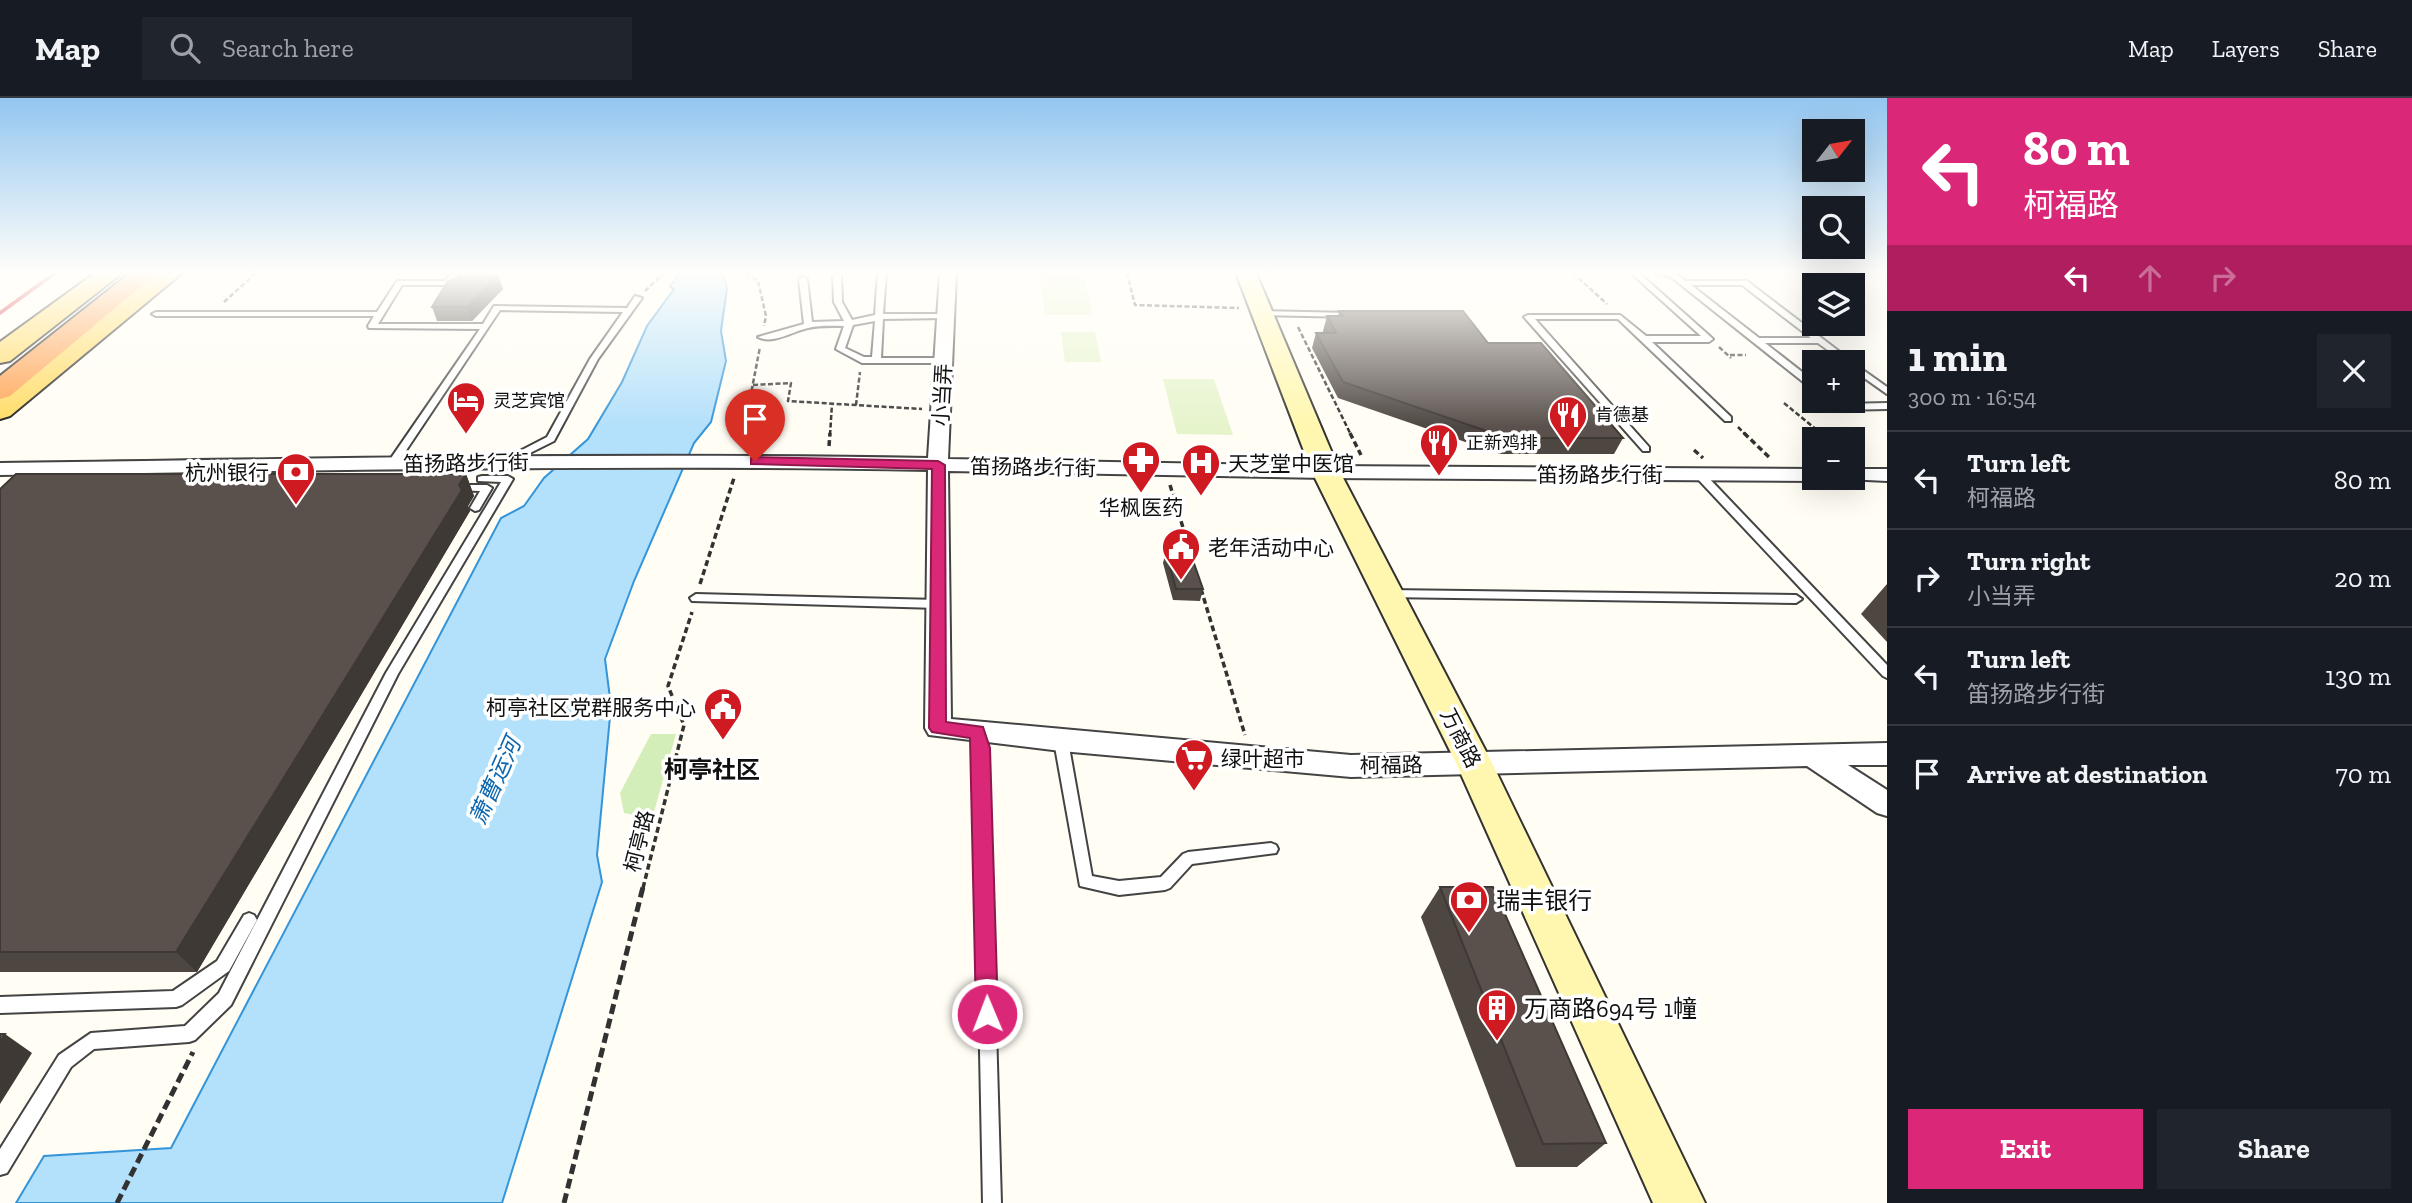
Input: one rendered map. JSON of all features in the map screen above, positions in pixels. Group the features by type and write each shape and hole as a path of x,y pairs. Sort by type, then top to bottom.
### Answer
{"highway":[{"path":"0,369 57,325"},
{"path":"0,390 81,325"}],"main road":[{"path":"0,355 41,325"},
{"path":"0,410 106,325"}],"street":[{"name":"小当弄","path":"938,728 938,465 946,325"},
{"name":"万商路","path":"1267,325 1326,472 1474,763 1679,1203"},
{"name":"笛扬路步行街","path":"0,470 241,473 392,464 755,461 1370,473 1802,475"},
{"path":"1865,475 1887,475"},
{"name":"柯福路","path":"938,728 1352,765 1887,754"},
{"path":"1812,756 1887,805"}],"lane":[{"path":"373,325 486,327"},
{"path":"504,462 551,439 594,359 619,325"},
{"path":"762,337 817,325"},
{"path":"848,325 840,349 862,360 944,361"},
{"path":"876,360 879,325"},
{"path":"1535,325 1646,449"},
{"path":"1628,325 1728,419"},
{"path":"1644,339 1709,339 1693,325"},
{"path":"1736,325 1802,377"},
{"path":"1799,325 1833,350"},
{"path":"392,464 486,327"},
{"path":"1756,341 1819,340"},
{"path":"1865,375 1887,391"},
{"path":"1865,406 1887,406"},
{"path":"1699,474 1887,673"},
{"path":"0,1166 65,1060 91,1041 189,1034 225,999 392,673 508,479 482,479"},
{"path":"449,488 487,488 475,508"},
{"path":"1388,594 1796,599"},
{"path":"696,598 938,604"},
{"path":"977,732 981,748 992,1203"},
{"path":"1061,741 1085,881 1119,888 1164,883 1188,858 1271,849"},
{"path":"0,1005 176,999 223,966 249,920"}],"path":[{"path":"755,461 742,440 764,325"},
{"path":"1295,325 1370,473"},
{"path":"1728,355 1746,355"},
{"path":"856,405 862,360"},
{"path":"1320,376 1326,376"},
{"path":"753,384 791,383 788,401 941,410"},
{"path":"1784,403 1813,427"},
{"path":"828,463 832,404"},
{"path":"1728,419 1788,474"},
{"name":"柯亭路","path":"564,1203 684,725 668,686 734,477 755,461"},
{"path":"1165,469 1193,561"},
{"path":"1200,587 1252,757"},
{"path":"117,1203 194,1054 189,1034"}],"green space":[{"path":"1061,332 1095,332 1101,362 1065,362"},
{"path":"1163,379 1214,379 1233,435 1177,434"},
{"path":"651,734 676,734 652,819 624,813 620,793"}],"water":[{"name":"萧曹运河","path":"722,325 726,361 711,422 694,443 634,581 605,659 611,706 597,855 602,882 502,1203 16,1203 44,1156 171,1148 501,518 524,506 544,478 588,439 622,382 647,326"}],"building":[{"path":"1332,325 1474,325 1488,343 1541,343 1623,438 1507,438 1343,382 1316,333 1336,333"},
{"path":"16,474 466,474 459,485 462,490 176,952 0,952 0,489"},
{"path":"1166,552 1190,552 1203,589 1176,589"},
{"path":"1440,887 1493,887 1606,1143 1543,1144"}],"place":[{"name":"灵芝宾馆","path":"466,435"},
{"name":"肯德基","path":"1568,449"},
{"name":"正新鸡排","path":"1439,477"},
{"name":"华枫医药","path":"1141,494"},
{"name":"天芝堂中医馆","path":"1201,497"},
{"name":"杭州银行","path":"296,506"},
{"name":"老年活动中心","path":"1181,581"},
{"name":"柯亭社区党群服务中心","path":"723,741"},
{"name":"绿叶超市","path":"1194,792"},
{"name":"瑞丰银行","path":"1469,934"},
{"name":"万商路694号 1幢","path":"1497,1042"}],"district":[{"name":"柯亭社区","path":"712,769"}],"route":[{"path":"755,461 938,465 938,728 977,732 981,748 987,1014"}]}
